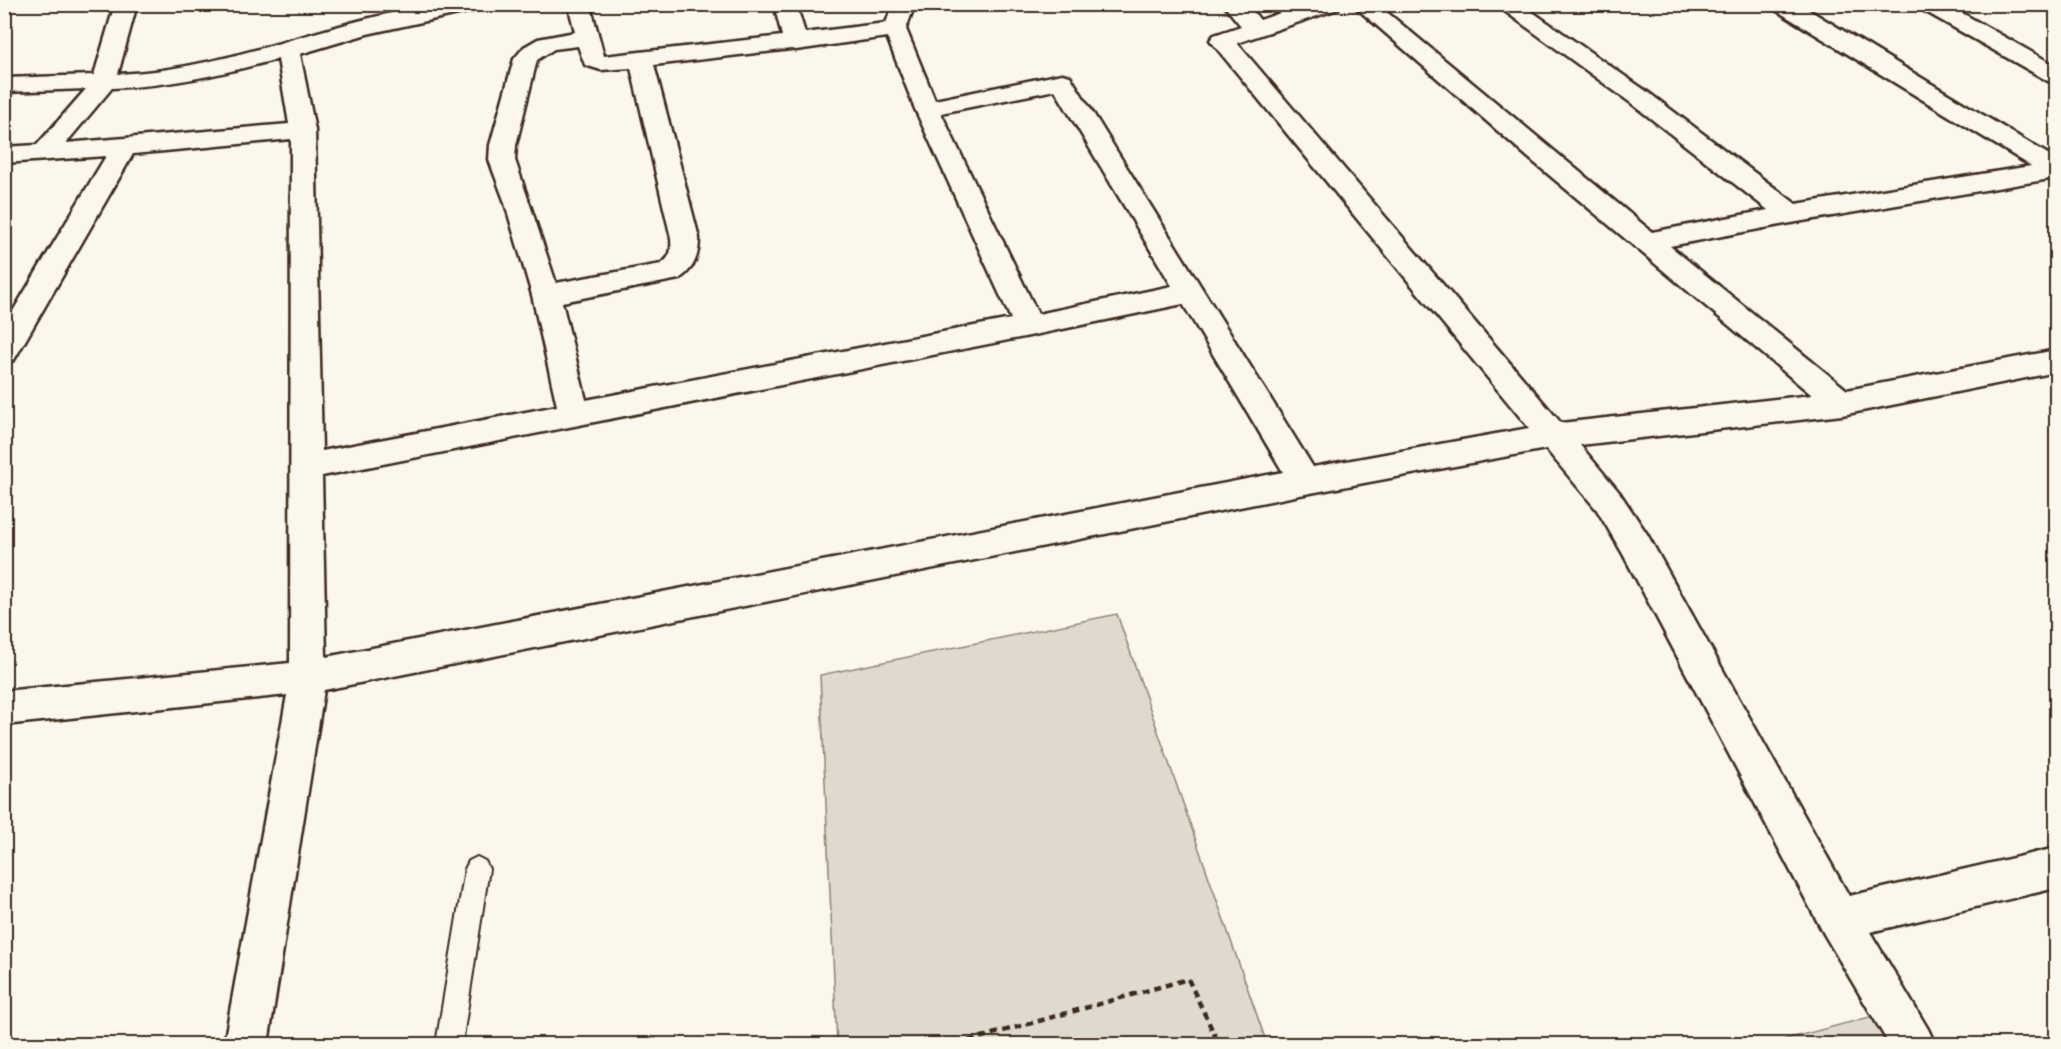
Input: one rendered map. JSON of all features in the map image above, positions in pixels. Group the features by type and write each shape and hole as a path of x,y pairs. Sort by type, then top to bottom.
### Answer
{"street":[{"path":"45,152 104,83 126,4"},
{"path":"4,86 104,83 191,74 288,50 362,28 473,4"},
{"path":"579,4 593,60 601,63 796,43 895,29"},
{"path":"784,4 796,43"},
{"path":"904,4 895,29 927,109 1029,326"},
{"path":"1234,4 1255,28"},
{"path":"1329,4 1222,40 1608,501 1635,544 1839,920 1913,1044"},
{"path":"1363,4 1842,403"},
{"path":"1506,4 1640,98 1791,214"},
{"path":"1646,242 1791,214 2056,170 1782,4"},
{"path":"1929,4 2056,76"},
{"path":"574,415 546,295 517,200 502,160 503,146 526,59 534,48 547,42 588,38"},
{"path":"246,1044 308,677 303,130 288,50"},
{"path":"546,295 669,272 680,265 686,255 685,238 641,60"},
{"path":"927,109 1062,81 1305,481"},
{"path":"4,155 124,147 303,130"},
{"path":"4,352 124,147"},
{"path":"307,466 1029,326 1191,292"},
{"path":"4,708 308,677 1305,481 1553,436 1842,403 2056,361"},
{"path":"1839,920 2056,868"}],"lane":[{"path":"449,1044 477,869"}],"path":[{"path":"957,1044 1188,979 1219,1044"}],"shaded area":[{"path":"1117,614 1267,1044 837,1044 820,675"},
{"path":"1877,1015 1894,1044 1767,1044"}]}
